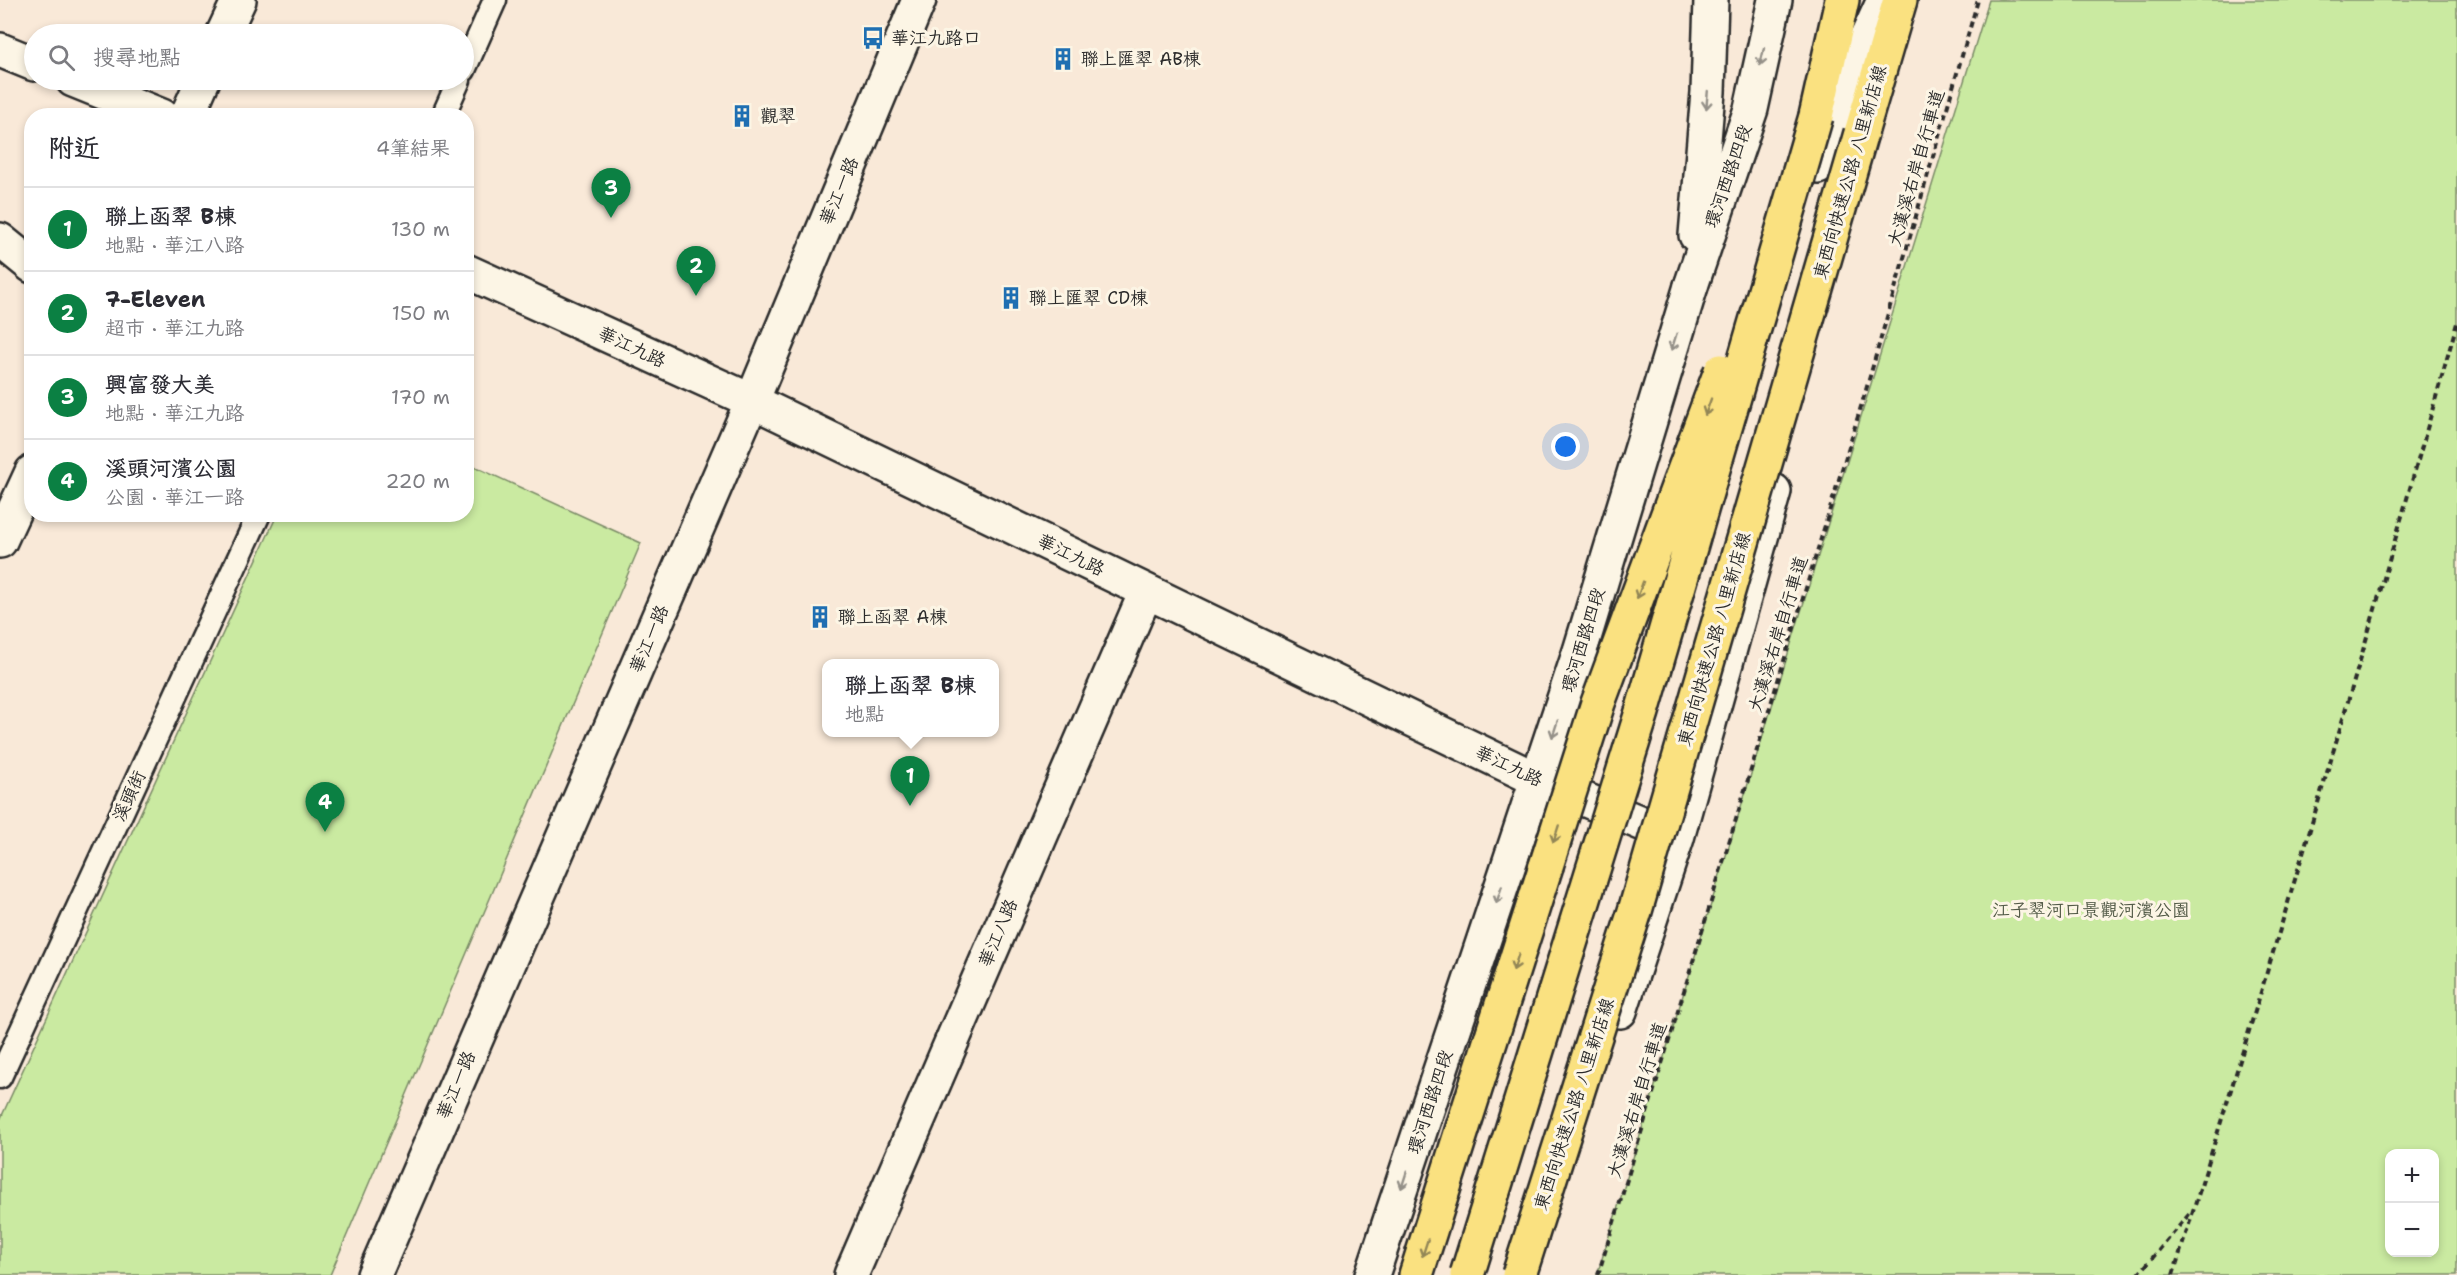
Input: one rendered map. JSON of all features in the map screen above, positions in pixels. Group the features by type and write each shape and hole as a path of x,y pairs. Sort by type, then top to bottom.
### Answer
{"highway":[{"path":"1467,1275 1826,111 1842,0"},
{"name":"東西向快速公路 八里新店線","path":"1520,1275 1635,911 1900,0"},
{"path":"1416,1275 1598,703 1826,111"}],"street":[{"path":"228,24 239,0"},
{"name":"華江一路","path":"374,1275 752,401 919,0"},
{"path":"1691,286 1708,92 1711,0"},
{"name":"環河西路四段","path":"1372,1275 1580,651 1691,286 1751,109 1775,0"},
{"path":"1476,1275 1624,814 1826,111 1851,0"},
{"path":"1826,111 1884,0"},
{"path":"1534,1275 1677,838 1911,0"},
{"path":"0,50 24,60"},
{"path":"98,90 142,108"},
{"path":"191,108 199,90"},
{"path":"0,240 24,260"},
{"name":"華江九路","path":"474,275 752,401 1538,780 1677,838"},
{"path":"0,541 24,489"},
{"name":"華江八路","path":"851,1275 1146,592"}],"lane":[{"path":"474,47 495,0"},
{"path":"447,108 455,90"},
{"name":"溪頭街","path":"0,1077 9,1035 255,522"}],"path":[{"name":"大漢溪右岸自行車道","path":"1598,1275 1866,390 1978,0"},
{"path":"2173,1275 2384,584 2457,323"},
{"path":"2138,1275 2194,1209"}],"green space":[{"name":"江子翠河口景觀河濱公園","path":"1989,0 2457,0 2457,1275 1597,1275"},
{"path":"474,466 641,543 330,1275 0,1275 0,1120 274,522 474,522"}],"place":[{"name":"華江九路口","path":"873,38"},
{"name":"聯上匯翠 AB棟","path":"1063,59"},
{"name":"觀翠","path":"742,116"},
{"name":"興富發大美","path":"611,218"},
{"name":"7-Eleven","path":"696,296"},
{"name":"聯上匯翠 CD棟","path":"1011,298"},
{"name":"聯上函翠 A棟","path":"820,617"},
{"name":"聯上函翠 B棟","path":"910,806"},
{"name":"溪頭河濱公園","path":"325,832"}]}
